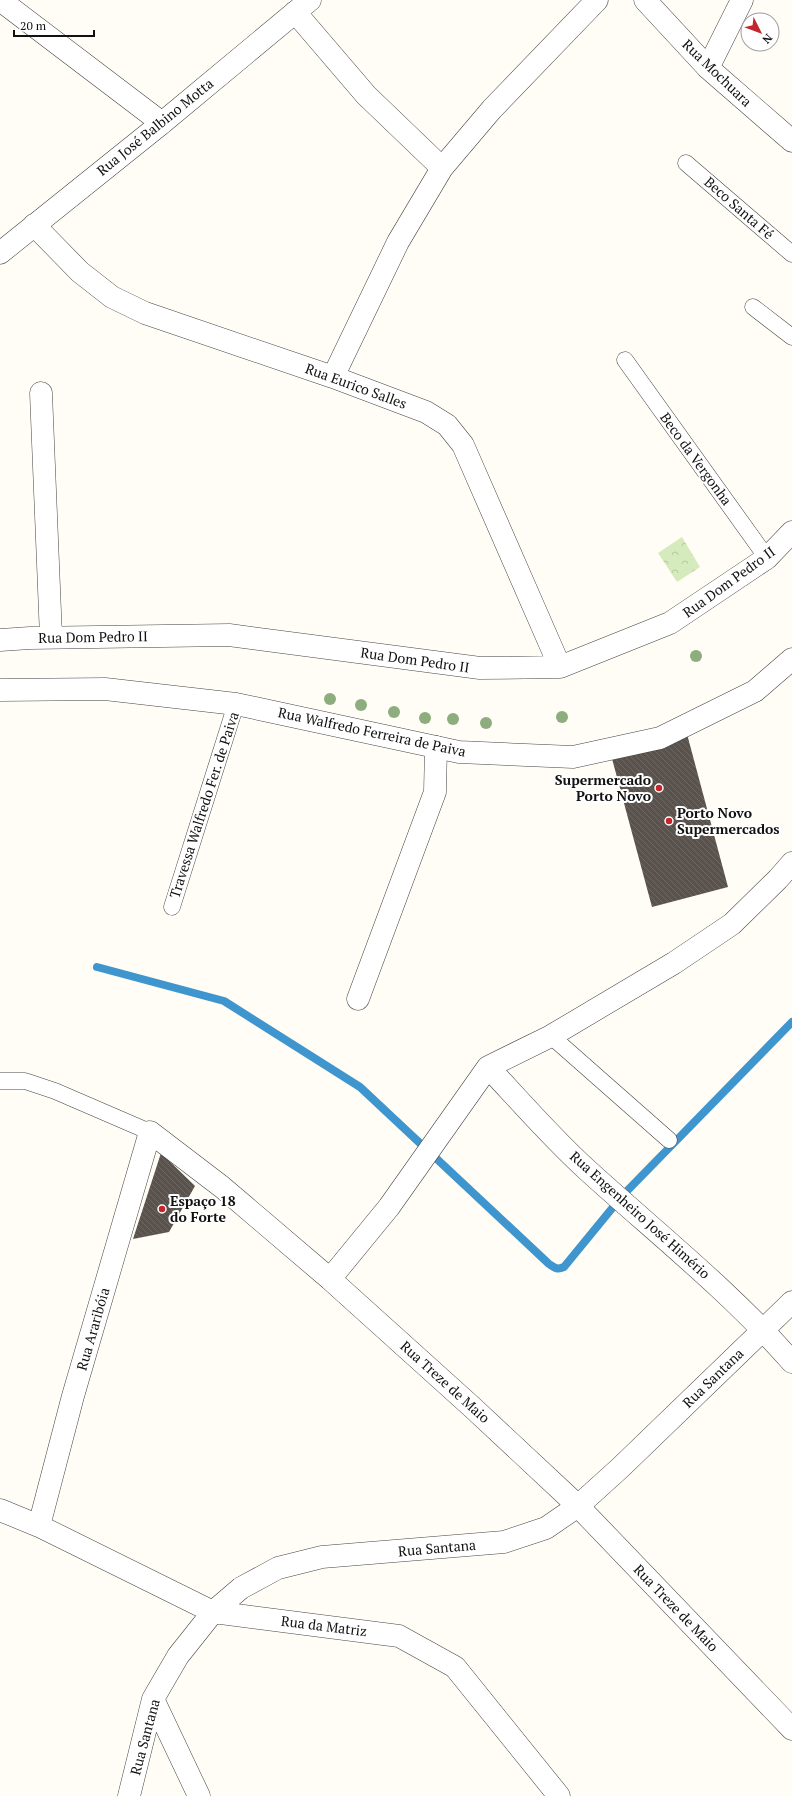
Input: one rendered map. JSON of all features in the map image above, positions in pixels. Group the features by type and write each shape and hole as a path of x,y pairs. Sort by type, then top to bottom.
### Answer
{"street":[{"path":"0,0 162,123"},
{"path":"333,377 398,242 442,168 492,109 597,0"},
{"name":"Rua Mochuara","path":"645,0 708,68 792,141"},
{"path":"708,68 742,0"},
{"path":"302,6 366,95 442,168"},
{"name":"Rua José Balbino Motta","path":"0,253 162,123 302,6"},
{"name":"Rua Eurico Salles","path":"34,225 80,272 112,297 146,314 333,377 426,412 446,425 463,445 560,667"},
{"path":"41,393 51,637"},
{"name":"Rua Dom Pedro II","path":"0,640 51,637 229,635 480,668 560,667 670,623 767,558 792,532"},
{"name":"Rua Walfredo Ferreira de Paiva","path":"0,690 105,689 236,704 459,752 573,757 660,738 755,690 792,659"},
{"path":"358,999 435,792 436,747"},
{"path":"330,1279 389,1207 488,1067 551,1036 674,963 732,924 778,879 792,862"},
{"name":"Rua Engenheiro José Himério","path":"488,1067 584,1167 764,1329 792,1362"},
{"name":"Rua Treze de Maio","path":"150,1132 222,1187 330,1279 472,1406 578,1506 792,1729"},
{"name":"Rua Araribóia","path":"39,1526 73,1396 150,1132"},
{"name":"Rua Santana","path":"129,1796 154,1699 178,1656 213,1612 242,1588 278,1568 322,1557 504,1542 546,1528 578,1506 620,1468 792,1302"},
{"name":"Rua da Matriz","path":"0,1510 39,1526 213,1612 399,1636 455,1667 559,1796"},
{"path":"154,1699 199,1796"}],"lane":[{"name":"Beco Santa Fé","path":"686,163 792,254"},
{"path":"753,307 792,338"},
{"name":"Beco da Vergonha","path":"625,360 767,558"},
{"name":"Travessa Walfredo Fer. de Paiva","path":"172,907 236,704"},
{"path":"551,1036 669,1140"},
{"name":"Rua Treze de Maio","path":"0,1081 25,1081 55,1090 150,1132"}],"green space":[{"path":"682,537 700,567 677,582 658,553"}],"building":[{"name":"Porto Novo Supermercados","path":"687,734 728,887 652,907 611,755"},
{"name":"Espaço 18 do Forte","path":"161,1153 195,1186 169,1232 133,1239"}],"waterway":[{"path":"97,967 224,1001 360,1087 549,1264 558,1268 564,1267 623,1195 792,1022"}],"place":[{"name":"Supermercado Porto Novo","path":"659,788"},
{"name":"Porto Novo Supermercados","path":"669,821"},
{"name":"Espaço 18 do Forte","path":"162,1209"}]}
